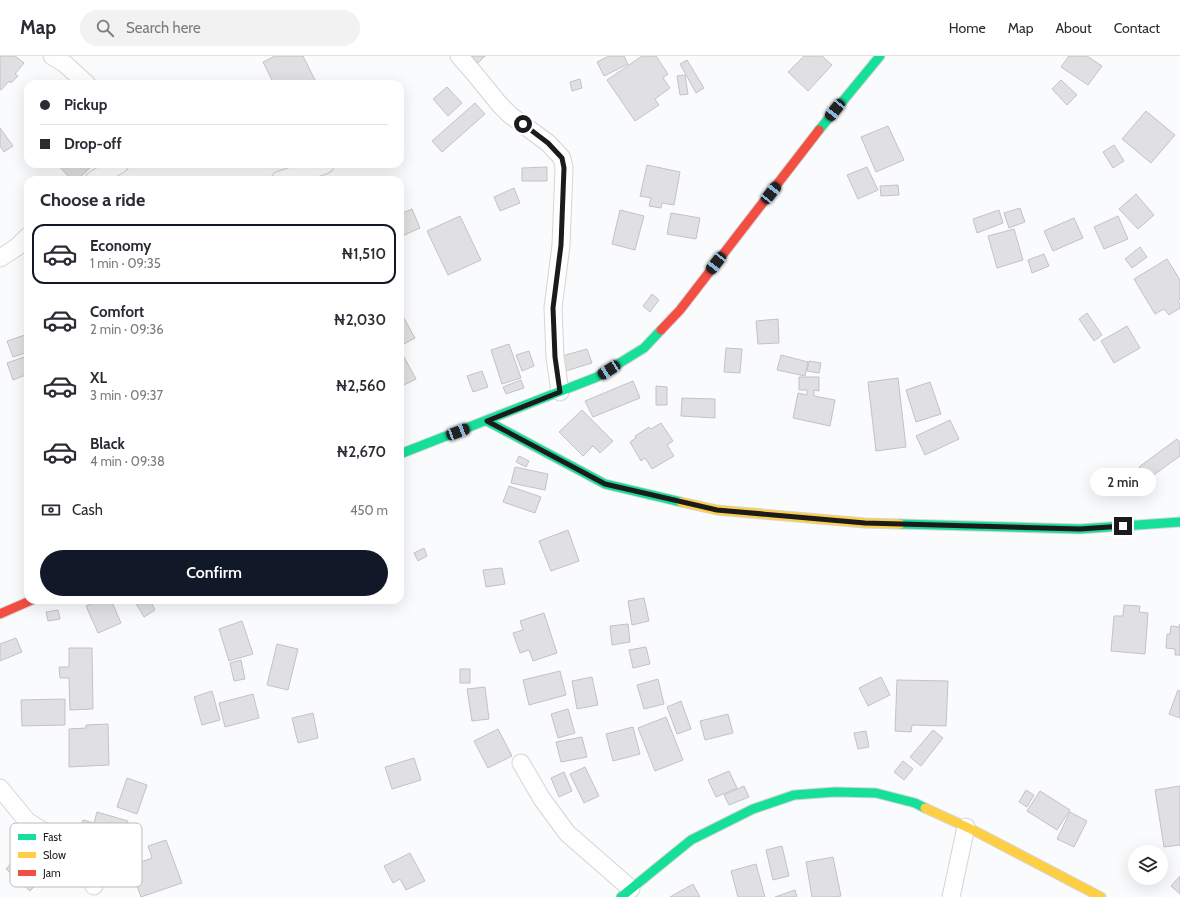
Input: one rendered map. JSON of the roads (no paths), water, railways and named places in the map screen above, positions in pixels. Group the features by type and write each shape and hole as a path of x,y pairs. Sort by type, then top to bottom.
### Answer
{"main road":[{"path":"404,452 598,378 644,348 680,310 835,110 880,56"},
{"path":"487,421 605,484 717,510 865,523 1080,529 1180,522"},
{"path":"0,614 24,604"},
{"path":"626,893 691,840 753,809 794,795 835,792 876,793 915,803 966,827 1101,897"}],"street":[{"path":"52,56 65,64 83,80"},
{"path":"459,56 510,115 548,143 562,158 564,168 561,245 553,308 555,357 560,392"},
{"path":"100,176 114,168"},
{"path":"292,176 316,168"},
{"path":"0,258 18,247 24,240"},
{"path":"521,763 542,799 567,832 626,893"},
{"path":"0,788 30,823"},
{"path":"951,897 966,827"}]}
